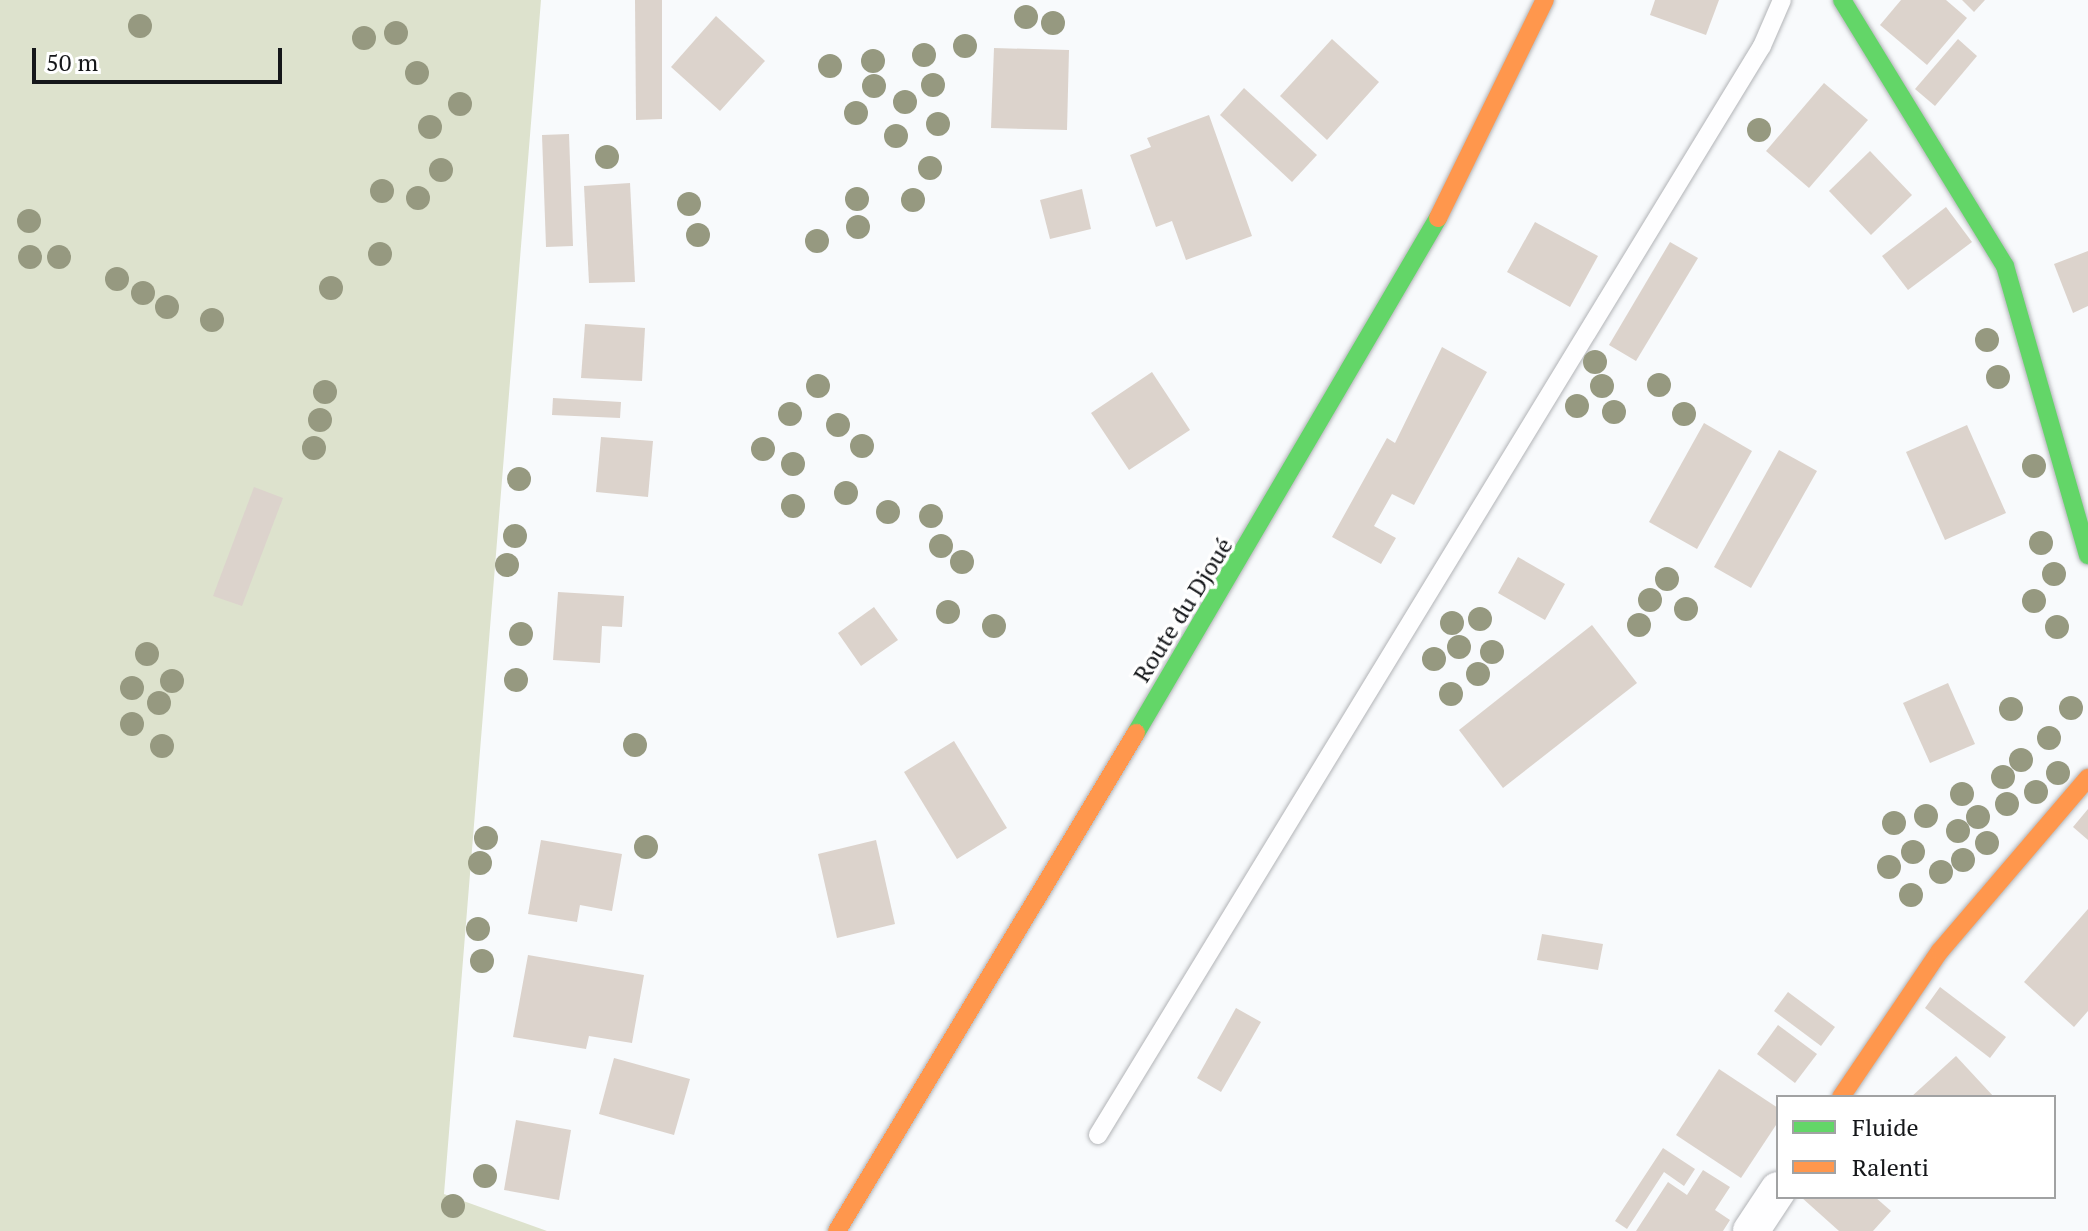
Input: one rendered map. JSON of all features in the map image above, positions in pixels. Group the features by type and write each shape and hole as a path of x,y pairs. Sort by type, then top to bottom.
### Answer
{"main road":[{"name":"Route du Djoué","path":"837,1231 1031,900 1232,579 1458,183 1545,0"},
{"path":"1842,0 2005,266 2088,555"},
{"path":"1842,1095 1940,951 2088,778"}],"street":[{"path":"1755,1229 1776,1193"}],"lane":[{"path":"1098,1135 1762,46 1782,0"}],"green space":[{"path":"0,0 541,0 444,1194 547,1231 0,1231"}],"building":[{"path":"635,0 662,0 662,119 636,120"},
{"path":"1655,0 1719,0 1706,35 1650,15"},
{"path":"1901,0 1946,0 1967,18 1927,65 1880,25"},
{"path":"1962,0 1985,0 1974,12"},
{"path":"716,16 765,61 720,111 671,67"},
{"path":"1332,39 1379,82 1327,140 1280,96"},
{"path":"1958,39 1977,56 1935,106 1915,89"},
{"path":"994,48 1069,50 1067,130 991,128"},
{"path":"1824,83 1868,120 1809,188 1766,151"},
{"path":"1244,88 1317,155 1292,182 1220,115"},
{"path":"1209,115 1252,236 1186,260 1172,221 1156,227 1130,155 1151,147 1147,138"},
{"path":"569,134 573,246 546,247 542,135"},
{"path":"1870,151 1912,195 1871,235 1829,191"},
{"path":"630,183 635,282 589,283 584,186"},
{"path":"1082,189 1091,229 1050,239 1040,200"},
{"path":"1946,207 1972,242 1908,290 1882,256"},
{"path":"1535,222 1598,256 1570,307 1507,272"},
{"path":"1670,242 1698,258 1636,361 1609,345"},
{"path":"2088,251 2088,306 2073,313 2054,264"},
{"path":"585,324 645,328 642,381 581,378"},
{"path":"1442,347 1487,372 1414,505 1392,494 1374,526 1396,538 1381,564 1332,537 1387,438 1395,443"},
{"path":"1152,372 1190,430 1129,470 1091,413"},
{"path":"553,398 621,402 620,418 552,415"},
{"path":"1704,423 1752,451 1697,549 1649,522"},
{"path":"1967,425 2006,513 1945,540 1906,452"},
{"path":"601,437 653,441 648,497 596,492"},
{"path":"1779,450 1817,471 1751,588 1714,567"},
{"path":"254,487 283,498 242,606 213,596"},
{"path":"1518,557 1565,584 1545,620 1498,593"},
{"path":"558,592 624,596 622,627 602,626 600,663 553,660"},
{"path":"874,607 898,640 861,666 838,633"},
{"path":"1592,625 1637,683 1503,788 1459,730"},
{"path":"1948,683 1975,744 1930,763 1903,703"},
{"path":"954,741 1007,828 957,859 904,772"},
{"path":"2088,809 2088,840 2073,827"},
{"path":"541,840 622,854 612,911 580,905 577,922 528,914"},
{"path":"876,840 895,924 837,938 818,854"},
{"path":"2088,909 2088,1011 2074,1027 2024,982"},
{"path":"1542,934 1603,944 1598,970 1537,960"},
{"path":"528,955 644,975 632,1043 589,1036 586,1049 513,1037"},
{"path":"1940,987 2006,1037 1990,1058 1925,1008"},
{"path":"1788,992 1835,1027 1821,1046 1774,1011"},
{"path":"1236,1008 1261,1022 1221,1092 1197,1078"},
{"path":"1778,1025 1817,1054 1795,1083 1757,1054"},
{"path":"1956,1056 1992,1095 1913,1095"},
{"path":"614,1058 690,1079 674,1135 599,1114"},
{"path":"1719,1069 1776,1107 1776,1125 1741,1178 1676,1135"},
{"path":"516,1120 571,1130 559,1200 504,1190"},
{"path":"1663,1148 1695,1169 1684,1186 1664,1172 1627,1229 1615,1221"},
{"path":"1703,1170 1730,1187 1715,1210 1730,1220 1723,1231 1636,1231 1668,1182 1687,1195"},
{"path":"1803,1199 1877,1199 1891,1211 1873,1231 1839,1231"}],"traffic: fast":[{"path":"1842,0 2005,266 2088,555"},
{"path":"1136,733 1438,218"}],"traffic: slow":[{"path":"1438,218 1545,0"},
{"path":"837,1231 1136,733"},
{"path":"1842,1095 1940,951 2088,778"}]}
